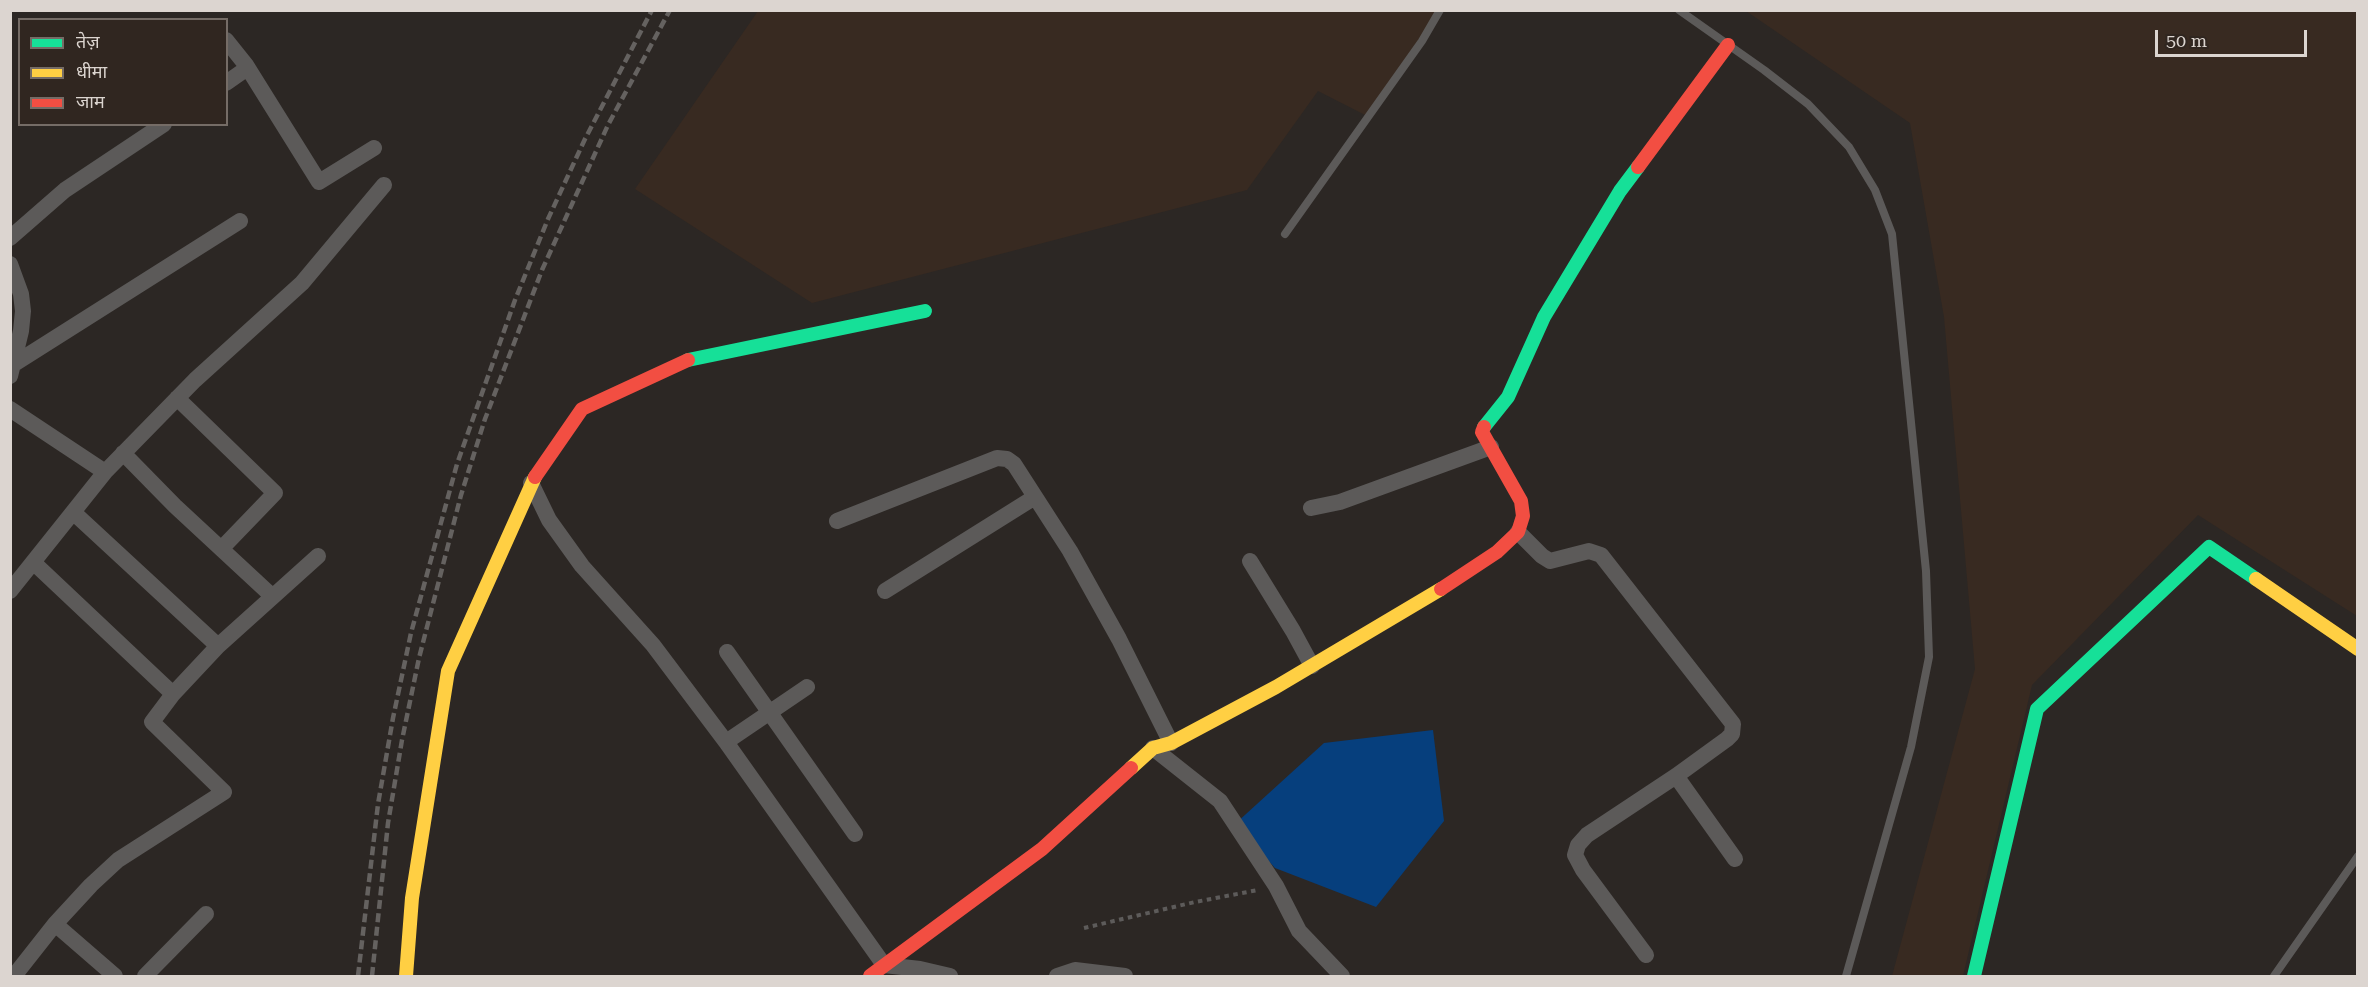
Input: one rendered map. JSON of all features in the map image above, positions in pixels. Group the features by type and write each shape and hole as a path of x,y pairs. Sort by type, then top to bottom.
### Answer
{"street":[{"path":"228,43 319,182 374,148"},
{"path":"870,976 1042,849 1153,748 1171,743 1312,666 1448,585 1497,552 1518,532 1524,516 1521,501 1482,429 1508,397 1544,317 1620,191 1728,45"},
{"path":"228,82 246,69"},
{"path":"10,238 65,190 161,126"},
{"path":"10,591 105,472 177,398 302,283 384,185"},
{"path":"12,370 240,220"},
{"path":"10,264 21,294 23,311 12,370"},
{"path":"406,976 412,898 448,671 531,483 582,410 694,357 925,311"},
{"path":"177,398 275,493 222,548"},
{"path":"10,409 105,472"},
{"path":"1311,508 1340,502 1491,447"},
{"path":"123,453 175,506 272,597"},
{"path":"837,521 997,458 1007,459 1014,464 1070,551 1119,639 1171,743"},
{"path":"531,483 549,520 582,566 653,645 726,742 884,965 920,969 950,976"},
{"path":"885,591 1035,497"},
{"path":"73,512 218,646"},
{"path":"1518,532 1550,561 1589,550 1601,555 1733,724 1732,734 1676,776 1587,835 1578,845 1575,855 1583,870 1646,955"},
{"path":"1974,976 2037,709 2210,547 2358,649"},
{"path":"21,974 55,924 118,860 224,792 152,722 173,694 218,646 318,556"},
{"path":"1250,561 1312,666"},
{"path":"33,562 173,694"},
{"path":"727,652 855,834"},
{"path":"726,742 768,711 807,687"},
{"path":"1153,748 1220,801 1276,886 1299,931 1342,976"},
{"path":"1676,776 1735,860"},
{"path":"145,976 206,914"},
{"path":"55,924 115,976"},
{"path":"1057,976 1075,970 1125,976"}],"lane":[{"path":"1285,234 1422,41 1440,10"},
{"path":"1679,10 1808,104 1849,147 1875,190 1892,234 1926,571 1929,657 1911,747 1846,976"},
{"path":"2274,976 2358,856"}],"path":[{"path":"1084,928 1276,886"}],"shaded area":[{"path":"758,11 1439,11 1369,117 1318,91 1247,190 812,303 635,189"},
{"path":"1746,11 2357,11 2357,616 2198,515 2032,685 1963,976 1892,976 1975,669 1944,317 1910,123"}],"water":[{"path":"1433,730 1444,821 1376,907 1275,868 1235,824 1324,743"}],"railway":[{"path":"358,976 378,804 393,718 411,633 457,464 515,300 548,219 585,139 652,10"},
{"path":"372,976 388,823 402,740 419,658 461,495 485,419 542,270 608,125 670,10"}],"traffic: fast":[{"path":"1484,427 1508,397 1544,317 1620,191 1638,167"},
{"path":"688,360 925,311"},
{"path":"1974,976 2037,709 2209,547 2256,579"}],"traffic: slow":[{"path":"406,976 412,898 448,671 535,477"},
{"path":"2256,579 2358,649"},
{"path":"1131,768 1153,748 1171,743 1276,687 1441,589"}],"traffic: jam":[{"path":"1638,167 1728,45"},
{"path":"535,477 582,409 688,360"},
{"path":"1441,589 1497,552 1518,532 1523,516 1521,501 1482,432 1484,427"},
{"path":"870,976 1042,849 1131,768"}]}
